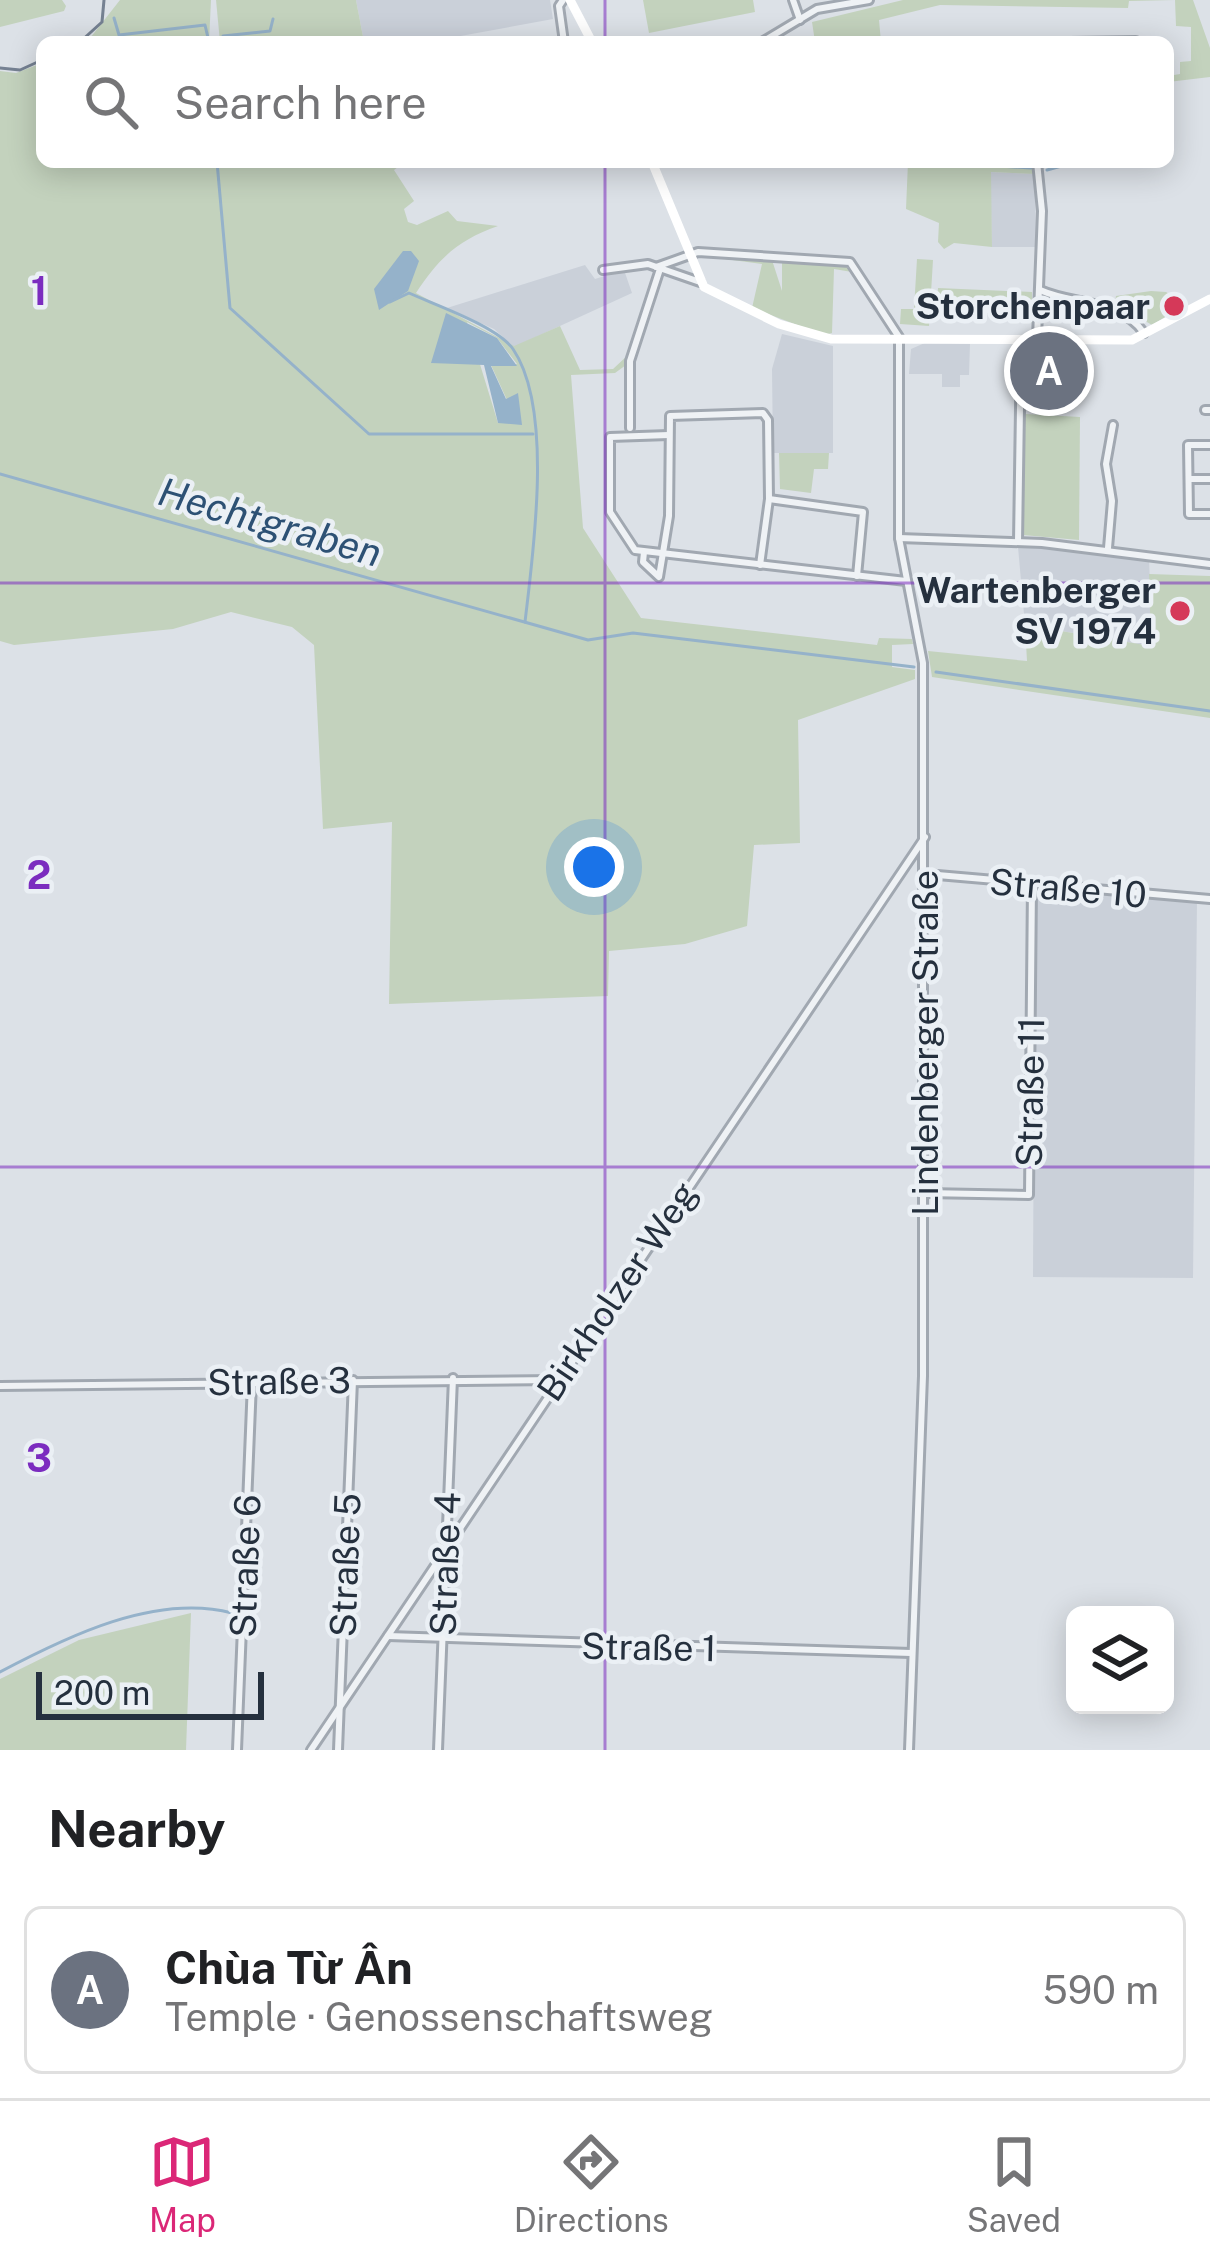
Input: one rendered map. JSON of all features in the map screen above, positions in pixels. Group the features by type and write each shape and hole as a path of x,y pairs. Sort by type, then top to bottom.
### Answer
{"main road":[{"path":"567,0 588,36"},
{"path":"655,168 694,253 700,282 779,325 814,336 1037,342 1146,336 1210,299"}],"street":[{"path":"563,36 559,6 567,0"},
{"path":"793,0 800,20"},
{"path":"772,36 817,9 869,0"},
{"path":"1037,168 1037,342"},
{"path":"658,268 694,253 850,262 898,338"},
{"path":"603,270 636,264 700,282"},
{"path":"630,428 630,361 658,268"},
{"path":"1040,290 1059,299 1110,308 1137,323 1146,336"},
{"path":"1039,308 1059,299"},
{"name":"Lindenberger Straße","path":"898,338 899,538 923,663 926,863 925,1193 909,1750"},
{"path":"1018,542 1022,341"},
{"path":"644,551 643,562 656,578 664,554 669,419 674,415 767,415 769,499 760,565"},
{"path":"1108,548 1112,500 1106,464 1113,425"},
{"path":"669,436 610,440 610,512 635,550 907,581"},
{"path":"1210,445 1188,445 1189,514 1210,514"},
{"path":"1189,479 1210,479"},
{"path":"769,499 863,512 857,576"},
{"path":"899,538 1108,548 1210,564"},
{"name":"Birkholzer Weg","path":"311,1750 905,860 925,837"},
{"path":"905,860 926,863"},
{"name":"Straße 10","path":"926,874 1210,899"},
{"name":"Straße 11","path":"925,1193 1029,1195 1032,885"},
{"name":"Straße 4","path":"438,1750 453,1378"},
{"name":"Straße 5","path":"338,1750 352,1380"},
{"name":"Straße 3","path":"0,1386 558,1380"},
{"name":"Straße 6","path":"237,1750 252,1382"},
{"name":"Straße 1","path":"388,1636 442,1642 912,1653"}],"shaded area":[{"path":"356,0 550,0 553,19 460,36 363,36"},
{"path":"990,172 1035,174 1036,247 992,247"},
{"path":"585,265 595,279 624,270 632,293 514,347 494,329 447,308"},
{"path":"782,334 833,346 833,453 773,453 772,369"},
{"path":"927,342 970,344 969,375 960,375 960,387 942,387 942,374 909,374 911,349"},
{"path":"1018,547 1149,557 1152,646 1025,625"},
{"path":"1035,889 1197,901 1193,1278 1033,1277"}],"green space":[{"path":"0,0 62,0 66,6 64,11 0,27"},
{"path":"120,0 211,0 209,36 92,36"},
{"path":"216,0 356,0 363,36 219,36"},
{"path":"643,0 753,0 755,12 649,33"},
{"path":"903,0 1175,0 1129,1 1128,8 940,5 879,20 880,36 814,36 812,22"},
{"path":"1175,0 1193,0 1210,48 1210,77 1174,81 1180,62 1191,61 1191,27 1176,26"},
{"path":"36,65 36,168 397,168 414,201 404,209 408,222 417,225 448,211 457,221 498,226 451,252 416,293 514,346 560,326 580,370 613,369 628,355 626,365 615,373 571,375 583,528 641,618 877,645 879,638 912,639 913,644 892,645 892,667 915,670 915,679 798,720 800,843 754,845 747,926 685,944 609,951 608,996 389,1004 392,822 323,829 314,645 292,627 231,612 173,629 14,645 0,641 0,71 16,73","holes":["467,322 497,338 517,364 491,365 507,400 517,394 498,423"]},
{"path":"908,168 1034,168 1035,174 991,172 992,247 954,243 944,249 938,242 939,223 906,209"},
{"path":"695,255 772,260 782,291 782,261 845,265 852,272 834,269 832,333 824,335 752,308 762,264"},
{"path":"917,259 933,260 929,326 900,324 901,309 914,309"},
{"path":"938,288 1032,292 1032,323 1025,323 1025,316 937,311"},
{"path":"1166,292 1185,305 1152,325 1115,303 1116,296"},
{"path":"1025,414 1080,417 1079,540 1023,535"},
{"path":"779,453 829,453 828,469 814,469 811,493 780,489"},
{"path":"1149,574 1210,576 1210,718 932,677 928,651 1027,661 1025,625 1151,646"},
{"path":"191,1613 186,1750 0,1750 0,1679 79,1640"}],"water":[{"path":"403,251 411,251 419,261 408,291 379,310 374,289"},
{"path":"446,313 497,338 517,366 491,366 506,399 518,393 522,425 498,423 484,365 431,363"}],"waterway":[{"path":"114,18 119,35 205,25 208,36"},
{"path":"223,36 270,31 273,19"},
{"name":"Hechtgraben","path":"218,168 230,308 369,434 533,434"},
{"path":"1047,170 1054,168"},
{"path":"390,302 409,293 480,324 505,340 526,375 537,444 537,482 525,622"},
{"name":"Hechtgraben","path":"0,474 588,640 633,633 914,667"},
{"name":"Hechtgraben","path":"936,672 1210,711"},
{"path":"0,1672 82,1633 142,1614 203,1608 232,1613"}],"tram line":[{"path":"87,36 102,22 104,0"},
{"path":"0,68 20,70 36,63"}],"place":[{"name":"Storchenpaar","path":"1174,306"},
{"name":"Chùa Từ Ân","path":"1049,371"},
{"name":"Wartenberger SV 1974","path":"1180,611"}]}
